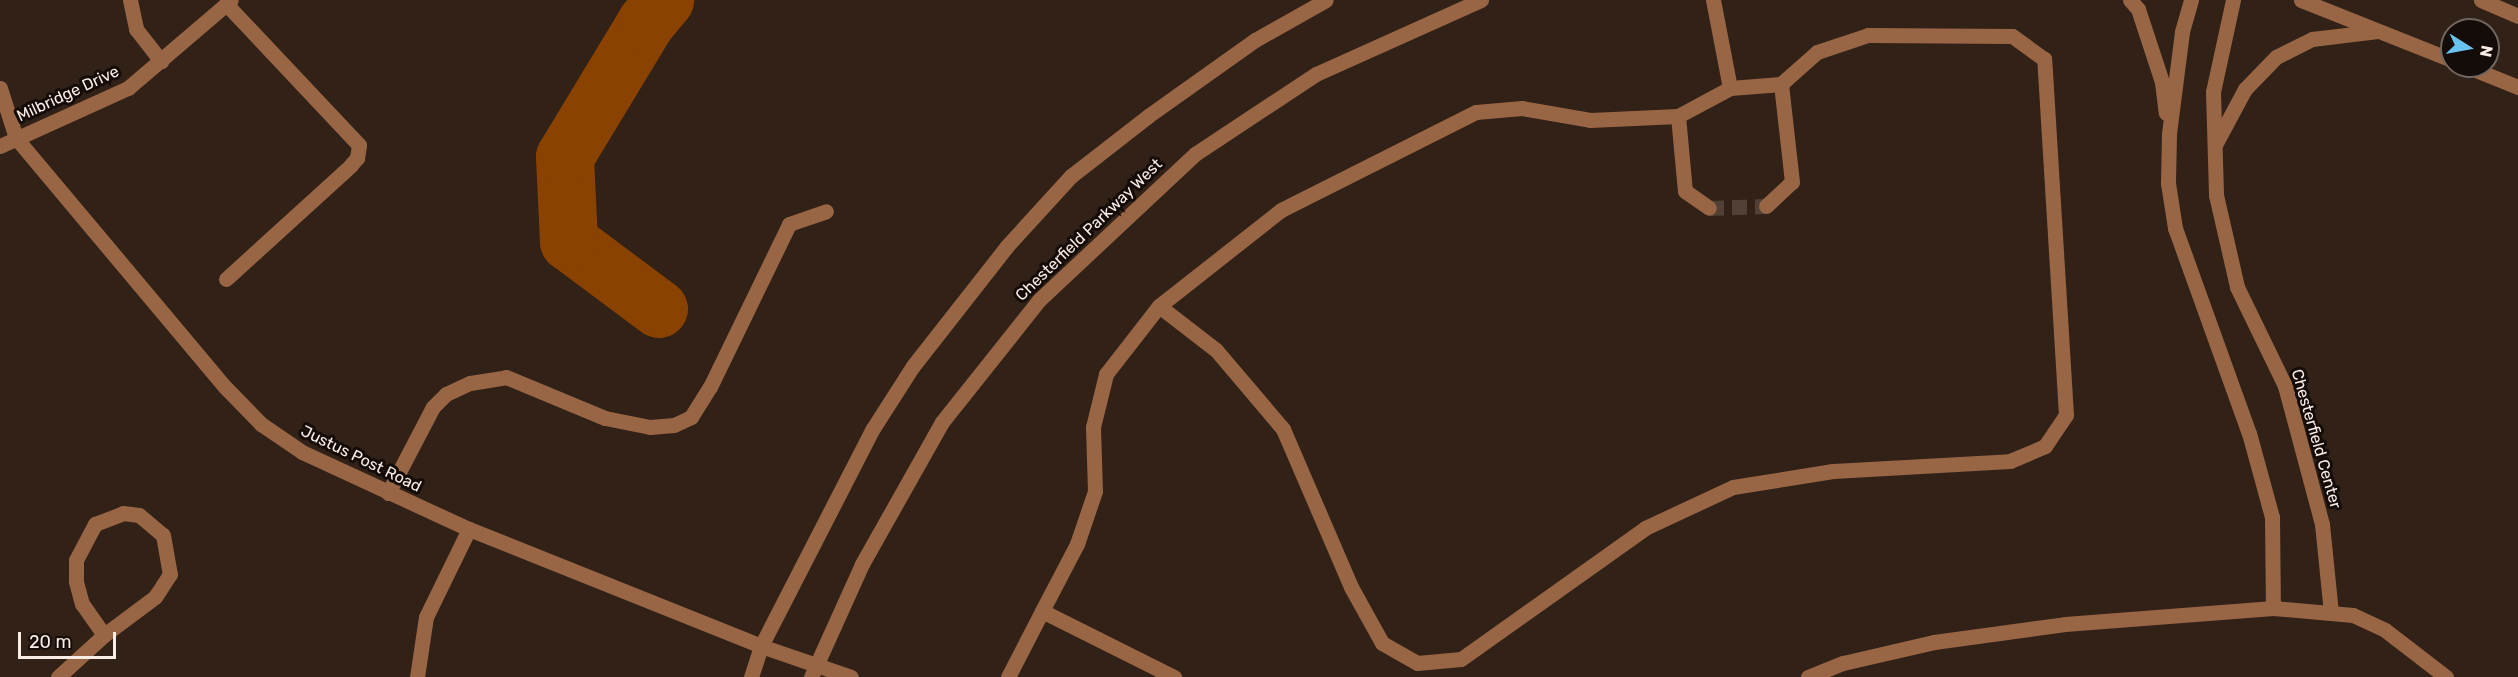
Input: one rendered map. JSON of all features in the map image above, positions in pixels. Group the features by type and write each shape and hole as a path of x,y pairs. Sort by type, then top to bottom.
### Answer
{"street":[{"path":"130,0 136,29 161,61"},
{"path":"751,677 761,646 872,430 913,366 1007,246 1071,176 1254,40 1326,0"},
{"name":"Chesterfield Parkway West","path":"813,671 862,564 942,422 1039,300 1195,154 1316,74 1481,0"},
{"path":"1713,0 1730,88"},
{"path":"2130,0 2138,9 2162,82 2169,135"},
{"path":"2191,0 2182,32 2169,135 2168,183 2175,228 2249,433 2272,518 2273,608"},
{"name":"Chesterfield Center","path":"2233,0 2213,92 2216,195 2238,287 2285,386 2322,524 2331,613"},
{"path":"2301,0 2440,55"},
{"path":"2481,0 2518,16"},
{"path":"226,279 350,166 357,158 358,146 228,2"},
{"name":"Milbridge Drive","path":"0,146 128,88 228,2"},
{"path":"2214,146 2245,89 2276,57 2312,39 2378,31"},
{"path":"1008,677 1077,544 1095,491 1093,427 1106,374 1159,306 1281,210 1476,112 1522,108 1590,120 1678,116 1730,88 1781,84 1817,52 1868,35 2012,36 2044,58 2066,415 2045,446 2010,461 1833,471 1733,487 1646,528 1461,659 1417,663 1382,643 1351,587 1283,429 1216,351 1159,306"},
{"path":"2496,78 2518,87"},
{"path":"1766,206 1792,182 1781,84"},
{"name":"Justus Post Road","path":"0,88 16,138 225,387 261,424 302,452 388,494 469,529 761,646 813,671 850,677"},
{"path":"1678,116 1684,191 1709,208"},
{"path":"388,494 433,407 446,394 470,383 506,377 605,418 650,428 674,425 691,417 710,387 789,224 826,211"},
{"path":"57,677 104,635 155,597 170,574 163,535 139,515 108,516 95,524 78,550 76,581 82,604 104,635"},
{"path":"417,677 426,617 469,529"},
{"path":"1808,677 1843,663 1934,642 2065,624 2273,608 2353,615 2385,630 2446,677"},
{"path":"1042,611 1174,677"}],"waterway":[{"path":"659,309 569,242 565,157 646,23 665,0"}],"tunnel":[{"path":"1709,208 1766,206"}]}
